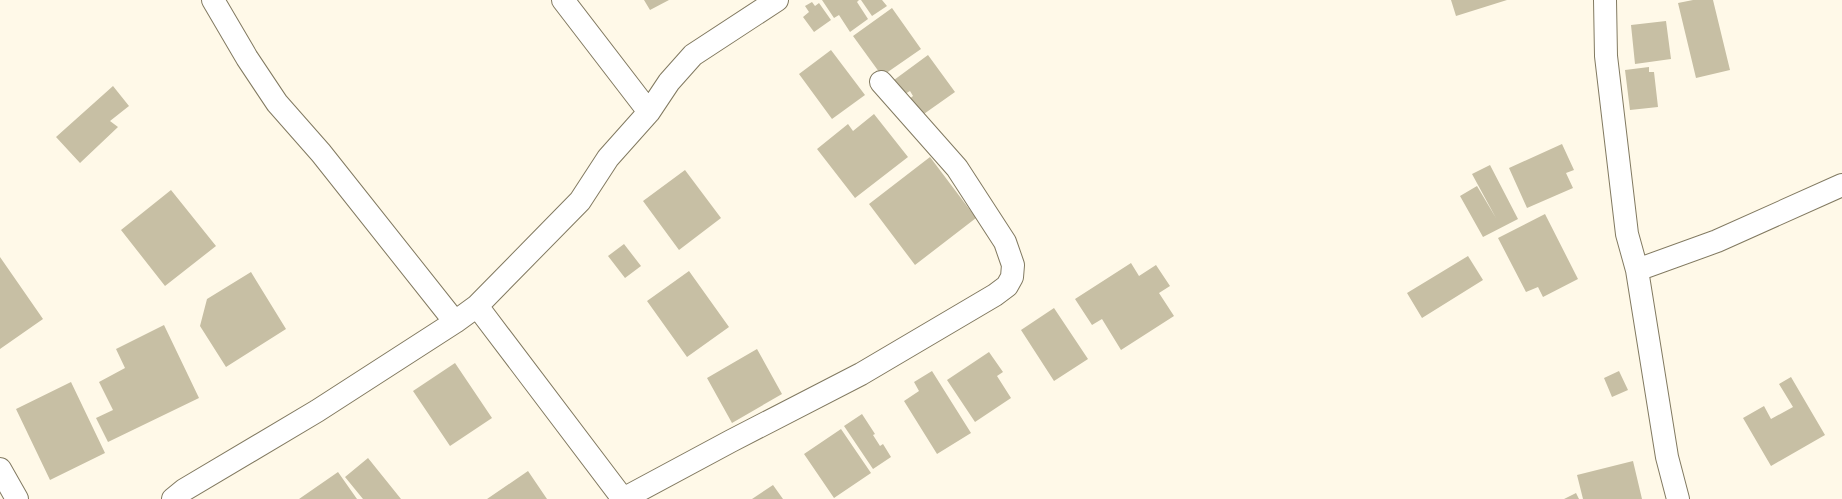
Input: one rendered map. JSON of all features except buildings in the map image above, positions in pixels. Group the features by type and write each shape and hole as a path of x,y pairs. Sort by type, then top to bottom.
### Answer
{"street":[{"path":"213,0 247,58 277,103 320,152 455,322"},
{"path":"563,0 649,112"},
{"path":"173,499 184,490 317,411 455,322 477,306 580,201 608,158 649,112 669,82 693,55 777,0"},
{"path":"1605,0 1606,56 1627,234 1637,270 1667,457 1678,499"},
{"path":"477,306 623,499 861,374 995,295 1007,286 1012,277 1013,265 1005,242 957,168 881,82"},
{"path":"1637,270 1717,241 1842,185"},
{"path":"0,469 17,499"}]}
